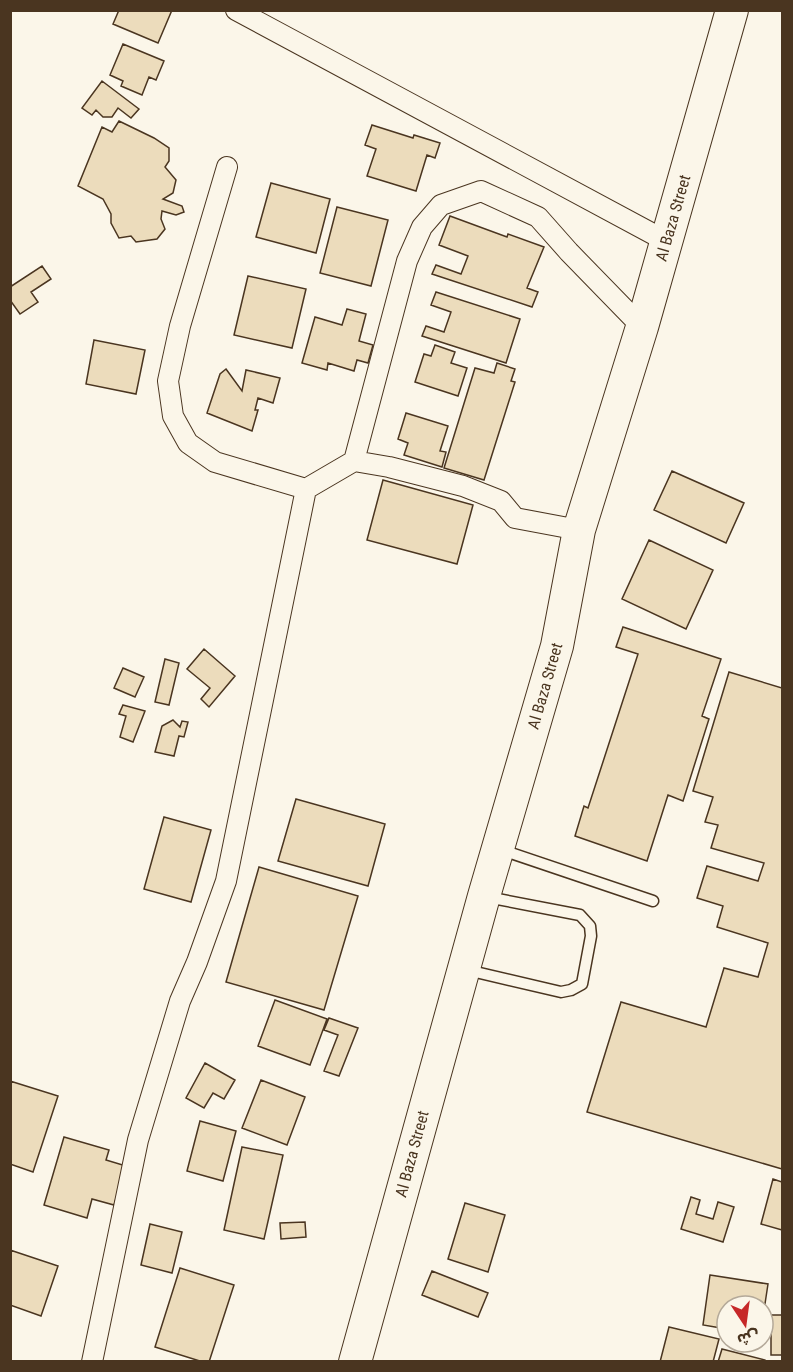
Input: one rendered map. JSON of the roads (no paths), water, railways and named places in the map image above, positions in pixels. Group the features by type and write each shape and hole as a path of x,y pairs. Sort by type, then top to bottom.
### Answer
{"main road":[{"name":"Al Baza Street","path":"355,1362 463,969 557,646 579,530 642,327 732,10"}],"street":[{"path":"236,10 666,241"},
{"path":"227,167 180,326 168,381 173,416 188,443 215,462 306,489 354,461 389,467 463,486 501,501 515,518 579,530"},
{"path":"354,461 407,261 422,227 441,205 480,191 538,217 642,327"},
{"path":"92,1362 138,1140 180,1001 197,962 226,881 306,489"}],"lane":[{"path":"498,849 653,901"},
{"path":"463,969 561,992 582,984 591,936 590,926 580,915 484,896"}]}
